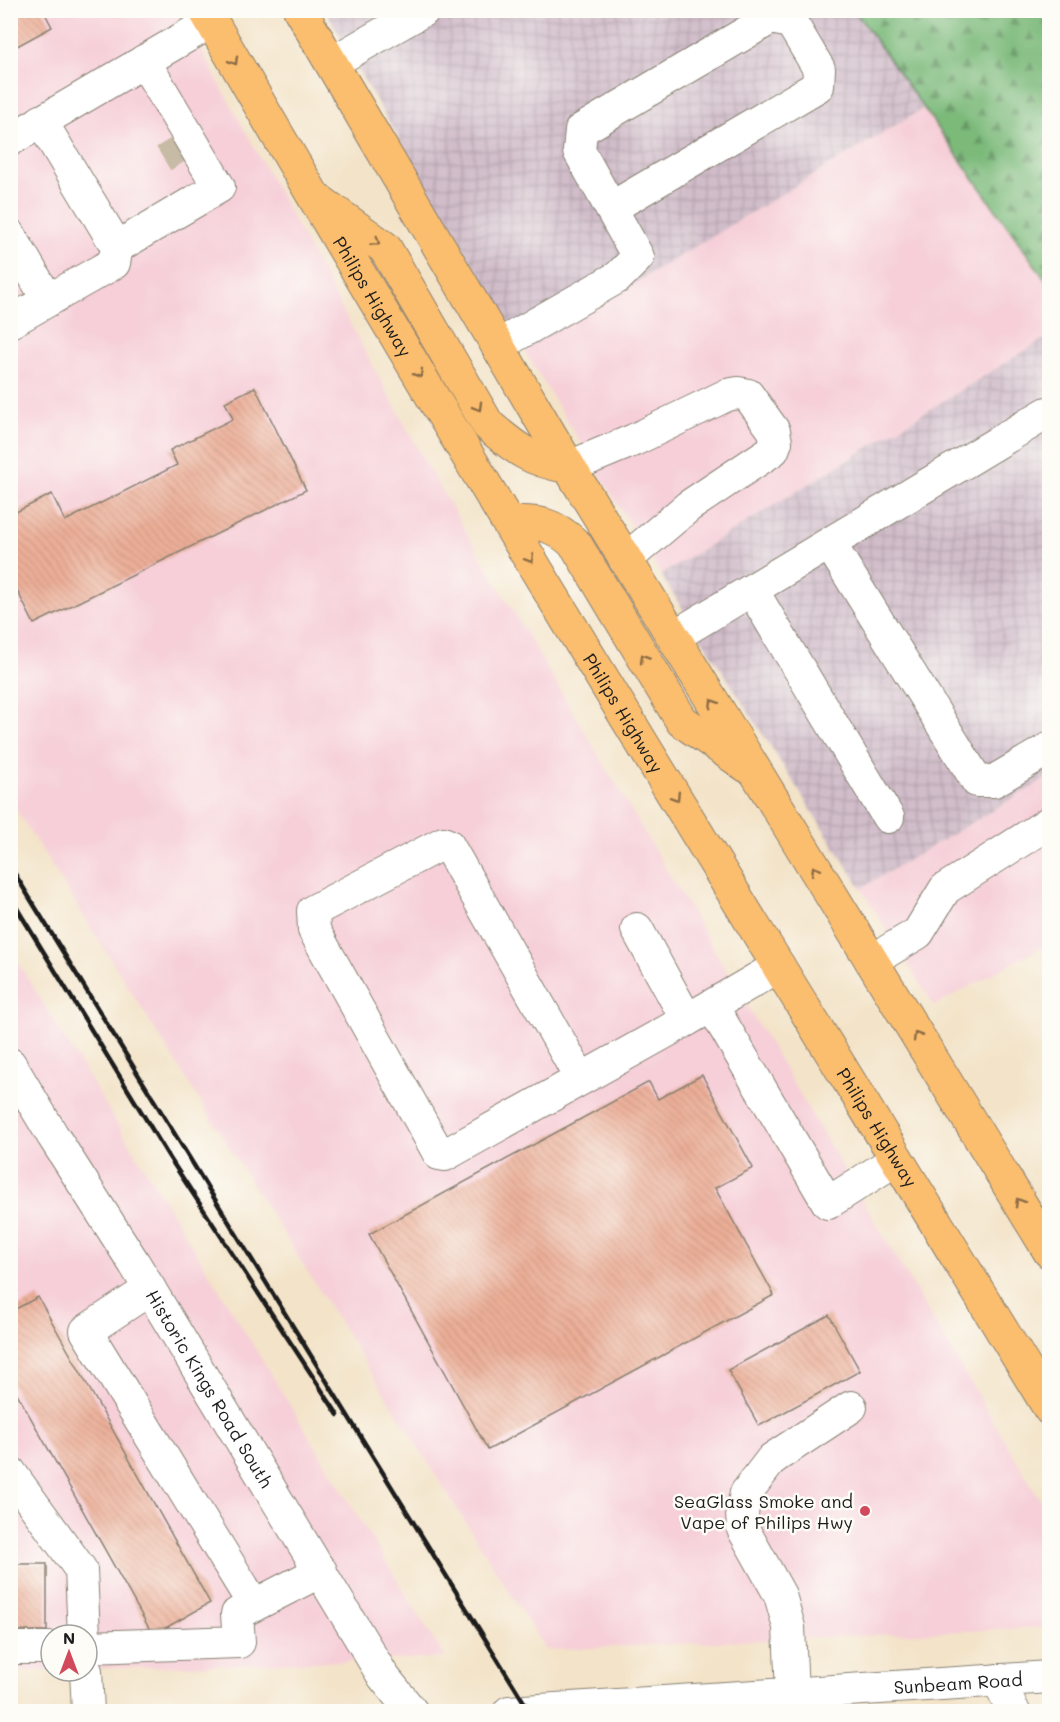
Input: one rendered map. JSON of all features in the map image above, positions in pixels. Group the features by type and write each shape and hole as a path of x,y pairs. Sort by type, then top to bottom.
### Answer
{"main road":[{"path":"300,10 625,560 1050,1252"},
{"name":"Philips Highway","path":"208,16 312,195 509,523 1050,1409"},
{"path":"312,195 385,248 488,425 511,446 541,462 569,467"},
{"path":"509,523 532,521 549,525 567,536 576,545 682,722 756,772"}],"street":[{"path":"331,63 424,10"},
{"path":"10,140 144,61 208,16"},
{"path":"497,346 618,277 638,257 579,151 581,130 771,18 791,22 819,69 818,86 611,208"},
{"path":"117,247 219,187 144,61"},
{"path":"167,99 160,124 205,195"},
{"path":"10,322 114,263 117,247 41,121"},
{"path":"10,236 48,300"},
{"path":"569,467 634,440 727,395 738,393 748,395 774,431 776,442 773,450 689,507 625,560"},
{"path":"673,637 1047,413 1050,414"},
{"path":"830,544 977,781 994,781 1050,748"},
{"path":"752,590 888,817"},
{"path":"871,961 918,933 945,889 1050,822"},
{"path":"581,1079 448,845 443,843 313,911 314,930 439,1154 445,1155 700,1013 779,966"},
{"path":"637,929 700,1013 828,1203 897,1159"},
{"name":"Historic Kings Road South","path":"10,1064 150,1289 383,1676 412,1712"},
{"path":"150,1289 86,1331 254,1605"},
{"path":"792,1693 789,1627 780,1595 743,1529 746,1493 772,1459 851,1407"},
{"path":"10,1472 81,1570 83,1623"},
{"path":"99,1647 239,1642 237,1614 321,1570"},
{"path":"10,1648 39,1648"},
{"name":"Sunbeam Road","path":"509,1712 792,1693 831,1701 998,1680 1050,1677"},
{"path":"998,1680 1014,1712"},
{"path":"87,1683 88,1712"}],"shaded area":[{"path":"11,11 180,11 429,469 1049,1515 1049,1627 546,1650 11,801"},
{"path":"326,11 855,11 924,108 524,350 357,68"},
{"path":"924,108 1049,285 1049,336 661,575 524,350"},
{"path":"1049,336 1049,777 861,888 661,575"},
{"path":"1049,777 1049,943 934,1006 861,888"},
{"path":"10,949 445,1658 99,1669 99,1623 39,1623 39,1671 11,1672"}],"green space":[{"path":"855,11 1049,11 1049,285"}],"building":[{"path":"10,10 43,10 52,27 10,50"},
{"path":"255,387 306,490 34,624 10,576 10,515 52,494 65,521 177,465 170,450 233,419 225,402"},
{"path":"702,1075 753,1168 715,1188 774,1295 488,1450 369,1234 649,1082 658,1099"},
{"path":"38,1297 210,1603 153,1635 10,1381 10,1312"},
{"path":"829,1315 860,1371 759,1426 728,1370"},
{"path":"10,1564 47,1564 47,1623 39,1623 39,1631 10,1631"}],"tunnel":[{"path":"170,139 184,162"}],"railway":[{"path":"10,866 530,1712"},
{"path":"10,897 169,1157 338,1415"}],"place":[{"name":"SeaGlass Smoke and Vape of Philips Hwy","path":"865,1511"}]}
